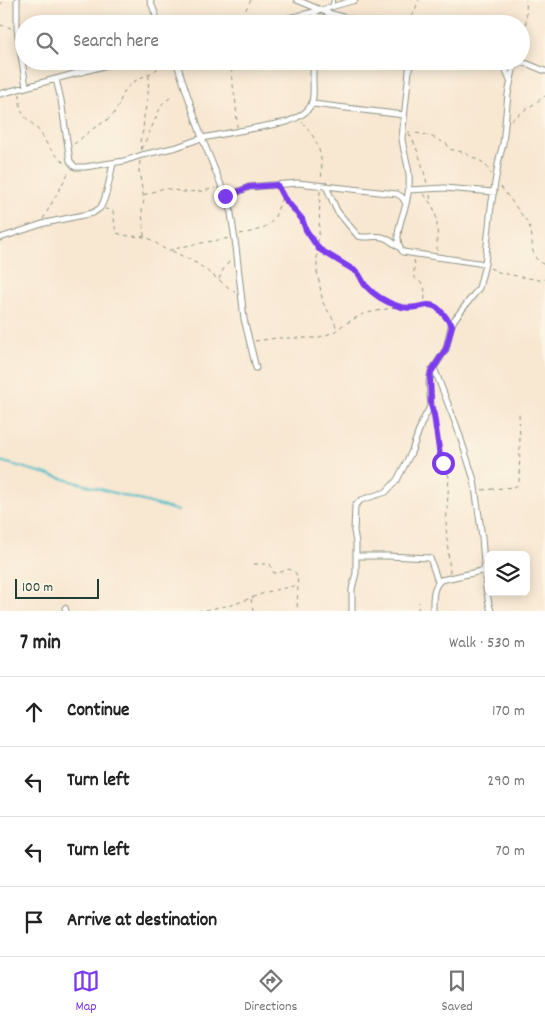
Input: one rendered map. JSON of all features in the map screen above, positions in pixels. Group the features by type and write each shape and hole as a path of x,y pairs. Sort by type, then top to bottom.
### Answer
{"street":[{"path":"17,0 17,15"},
{"path":"150,0 156,15"},
{"path":"297,0 318,11 332,15"},
{"path":"301,15 355,0"},
{"path":"318,11 318,15"},
{"path":"530,65 545,71"},
{"path":"22,70 24,88"},
{"path":"0,94 89,70"},
{"path":"179,70 202,138 230,207 244,319 256,368"},
{"path":"56,79 70,162 72,166 78,168 113,163 177,147 202,138 287,122 298,118 306,113 313,104 314,70"},
{"path":"400,248 399,229 409,190 409,176 403,146 404,115 409,70"},
{"path":"506,70 510,80"},
{"path":"352,611 352,589 356,576 354,531 356,505 361,500 386,492 397,480 411,453 422,422 431,405 430,378 446,349 452,325 458,314 479,288 485,264 491,207 512,70"},
{"path":"313,104 404,115"},
{"path":"0,238 38,225 93,212 103,204 113,163"},
{"path":"224,193 231,195 249,187 298,183 398,194 406,204"},
{"path":"323,186 337,211 358,236 366,238 383,237 409,254 485,264"},
{"path":"409,190 444,188 494,192"},
{"path":"434,368 471,468 476,490 485,562"},
{"path":"356,556 430,558 438,582 433,597 433,611"},
{"path":"438,582 485,570"},
{"path":"488,596 488,604 492,611"}],"lane":[{"path":"332,6 334,0"}],"path":[{"path":"0,5 4,0"},
{"path":"243,15 251,0"},
{"path":"413,15 419,0"},
{"path":"526,0 526,15"},
{"path":"0,25 15,29"},
{"path":"68,149 112,116 127,88 157,70"},
{"path":"233,70 231,74 236,104 237,131"},
{"path":"144,236 142,211 144,205 139,171 140,141 148,96 149,74"},
{"path":"24,88 20,102 24,117 40,132 52,151 64,163"},
{"path":"505,124 545,96"},
{"path":"134,158 141,150 162,104 171,97"},
{"path":"298,118 309,130 318,146 322,163 323,186 317,246 318,270 321,298 337,330"},
{"path":"437,257 435,213 414,142 405,131 428,135 447,144 449,149 468,154 485,164 490,174 532,230 534,257 545,265"},
{"path":"38,225 72,166"},
{"path":"277,185 283,196 302,219 306,230 317,246 357,272 366,286 378,297 398,306 408,308 428,304 436,307 452,325"},
{"path":"143,195 164,188 191,192 204,191 221,186"},
{"path":"421,189 432,204"},
{"path":"99,208 113,211 116,233 129,236 144,236 166,250 171,250 234,236 269,224 273,220 283,196"},
{"path":"219,280 222,270 230,262 236,249"},
{"path":"171,250 198,264 242,298"},
{"path":"409,254 416,263 414,276 425,288 424,305"},
{"path":"485,264 501,273 539,280 545,279"},
{"path":"249,341 277,338 317,338 334,332 363,314 398,306"},
{"path":"431,405 440,456 449,476 446,528 451,578"},
{"path":"476,490 514,487 518,485 519,412"},
{"path":"254,564 270,564 274,572 291,569 297,574 297,611"},
{"path":"198,611 216,610 267,592 298,585"},
{"path":"251,598 253,611"},
{"path":"418,611 419,602"}],"waterway":[{"path":"0,461 179,511"}],"route":[{"path":"225,196 224,193 231,195 249,187 277,185 284,198 302,219 309,236 319,249 357,272 366,286 378,297 398,306 408,308 428,304 440,310 452,325 446,349 431,372 430,378 431,405 440,456 443,463"}]}
